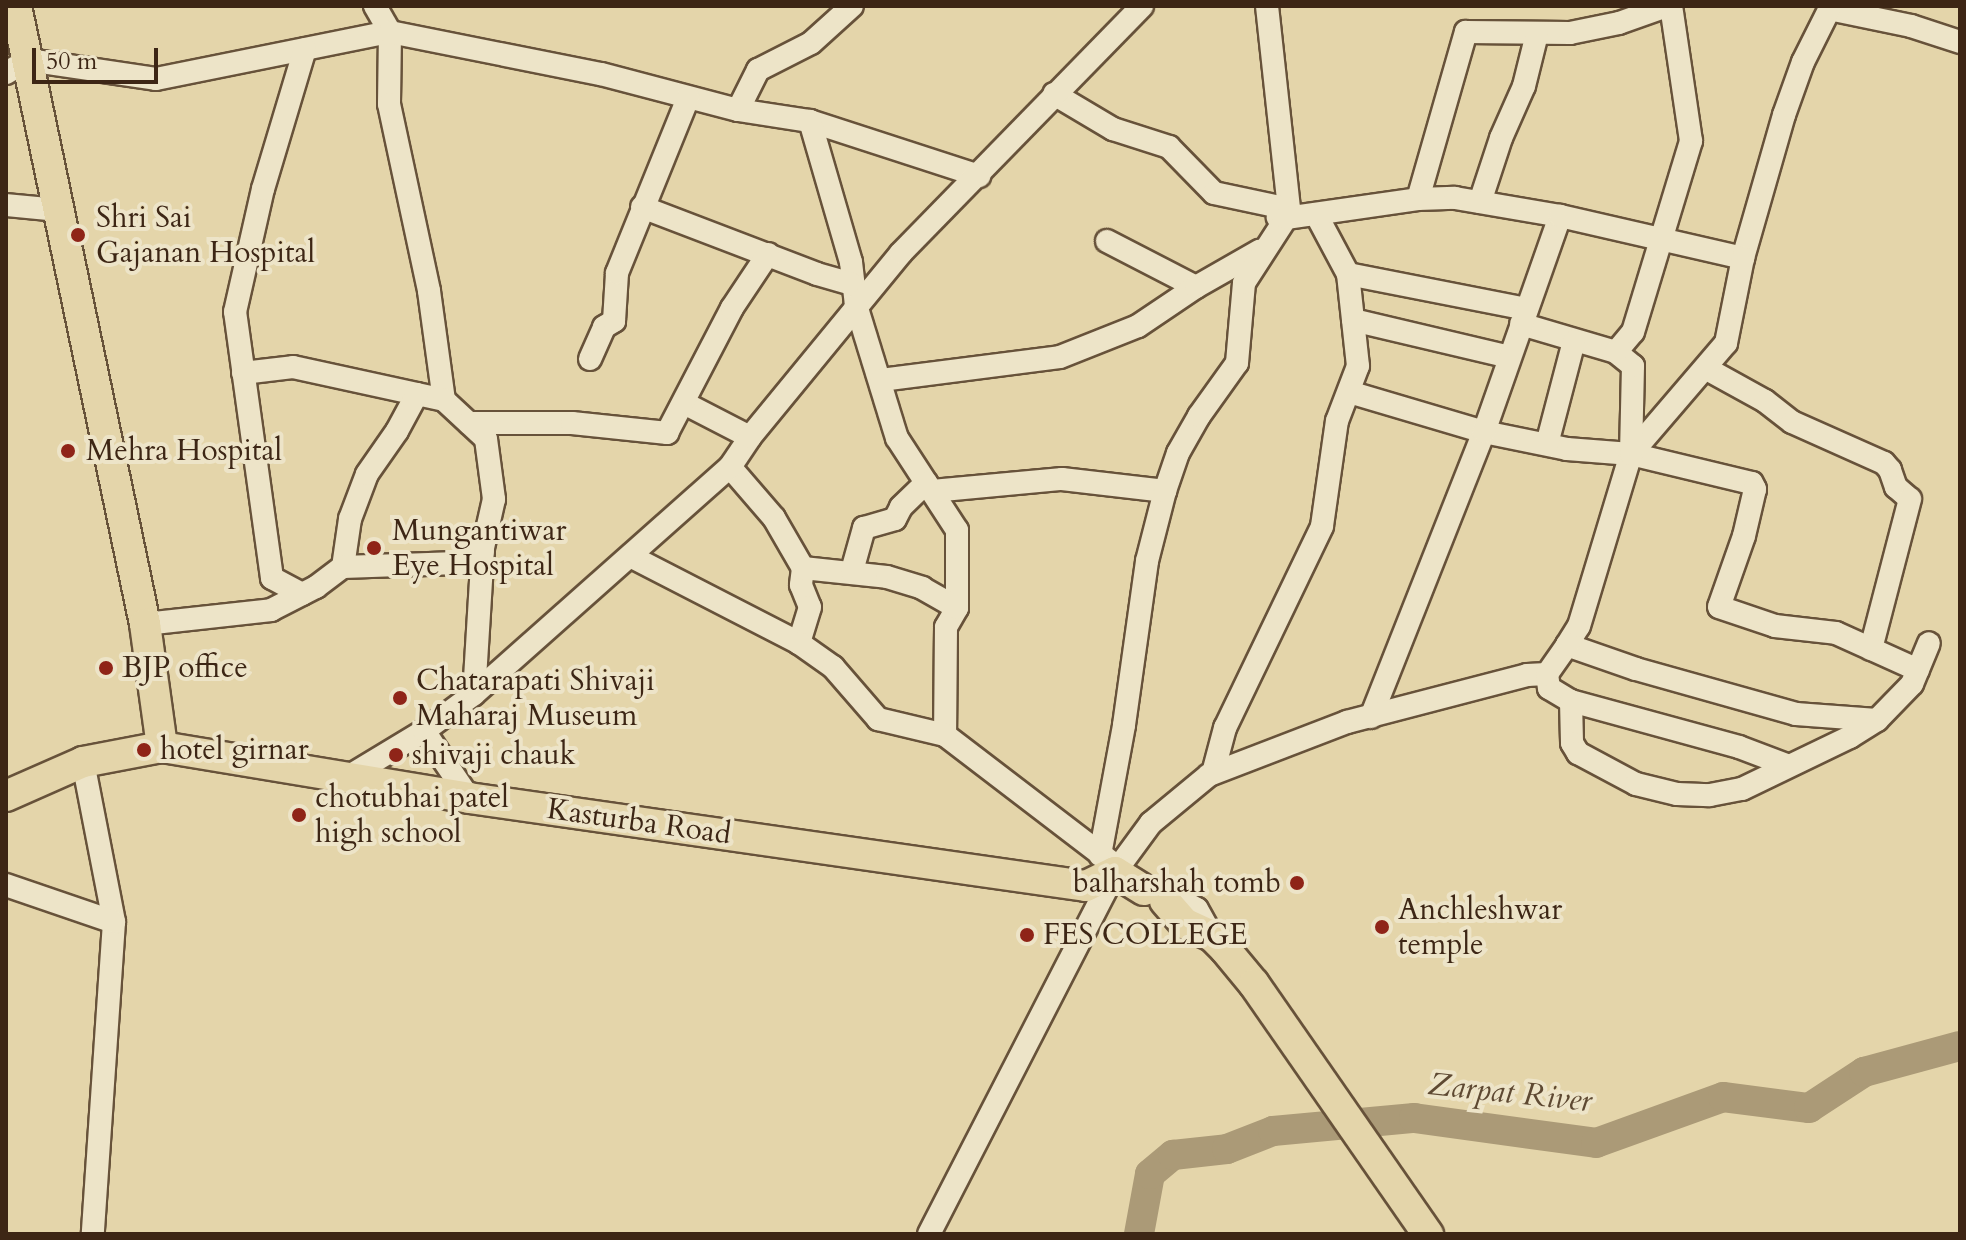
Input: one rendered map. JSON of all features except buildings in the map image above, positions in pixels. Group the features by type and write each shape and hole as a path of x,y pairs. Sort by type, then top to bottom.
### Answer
{"main road":[{"path":"16,6 17,67 58,210 145,624 162,747"},
{"name":"Kasturba Road","path":"6,796 83,762 162,747 469,798 1086,886 1111,865"},
{"path":"1111,865 1155,895 1184,923 1212,936 1244,972 1428,1234"}],"street":[{"path":"375,6 390,32 389,104 429,291 444,400"},
{"path":"738,110 758,70 811,43 852,6"},
{"path":"348,777 424,731 474,694 730,467 854,294 901,253 979,176 1054,94 1142,6"},
{"path":"1111,865 1124,725 1147,561 1165,491 1178,453 1192,428 1237,363 1244,283 1284,215 1267,6"},
{"path":"1418,199 1466,32 1537,34 1593,30 1669,6 1691,141 1633,332 1616,352"},
{"path":"1631,454 1707,369 1726,343 1743,258 1784,115 1803,62 1830,7 1911,26 1960,42"},
{"path":"17,67 156,79 390,32 601,74 738,110 810,121 979,176"},
{"path":"1480,202 1501,138 1524,86 1537,34"},
{"path":"302,594 272,578 235,312 263,189 305,49"},
{"path":"1054,94 1113,129 1169,147 1214,193 1284,215 1317,216 1418,199 1480,202 1560,216 1743,258"},
{"path":"590,359 604,327 614,321 617,273 688,98"},
{"path":"810,121 851,262 854,294 897,438 957,530 957,608 946,627 945,735"},
{"path":"6,205 58,210"},
{"path":"642,207 817,274 854,294"},
{"path":"881,380 1060,357 1138,326 1196,287 1259,251 1284,215"},
{"path":"1213,773 1225,728 1322,526 1337,421 1358,366 1348,274 1317,216"},
{"path":"1371,717 1484,432 1560,216"},
{"path":"1107,241 1196,287"},
{"path":"469,423 572,423 665,434 732,308 768,254"},
{"path":"1348,274 1524,316 1574,341 1616,352 1633,366 1631,454 1579,626 1547,674 1549,688 1571,701 1739,747 1789,766"},
{"path":"1353,320 1510,357"},
{"path":"1547,444 1574,341"},
{"path":"243,373 293,367 444,400 486,439 494,499 483,552 474,694"},
{"path":"1707,369 1765,401 1792,422 1884,463 1896,487 1908,496 1910,503 1871,649"},
{"path":"1349,392 1484,432 1547,444 1631,454 1754,486 1744,536 1719,603 1721,608 1790,629 1828,631 1918,670"},
{"path":"343,567 350,519 367,474 397,431 417,394"},
{"path":"684,403 750,437"},
{"path":"730,467 774,518 803,568 801,585 810,607 799,643"},
{"path":"852,571 864,528 895,519 901,507 929,487 1062,479 1165,491"},
{"path":"145,624 271,610 343,567 457,563 483,552"},
{"path":"632,557 799,643 833,667 878,719 945,735 1111,865 1197,909 1212,936"},
{"path":"803,568 852,571 905,582 957,608"},
{"path":"1571,701 1572,743 1578,753 1636,784 1677,794 1729,793 1877,720 1906,692 1929,643"},
{"path":"1567,645 1636,669 1796,714 1877,720"},
{"path":"929,1234 1111,865 1151,823 1213,773 1347,722 1527,675 1547,674"},
{"path":"424,731 469,798"},
{"path":"83,762 114,922 93,1234"},
{"path":"6,885 114,922"}],"waterway":[{"name":"Zarpat River","path":"1139,1234 1150,1174 1173,1155 1227,1149 1273,1131 1414,1118 1596,1143 1723,1097 1809,1108 1864,1072 1960,1046"}],"place":[{"name":"Shri Sai Gajanan Hospital","path":"78,235"},
{"name":"Mehra Hospital","path":"68,451"},
{"name":"Mungantiwar Eye Hospital","path":"374,548"},
{"name":"BJP office","path":"106,668"},
{"name":"Chatarapati Shivaji Maharaj Museum","path":"400,698"},
{"name":"hotel girnar","path":"144,750"},
{"name":"shivaji chauk","path":"396,755"},
{"name":"chotubhai patel high school","path":"299,815"},
{"name":"balharshah tomb","path":"1297,883"},
{"name":"Anchleshwar temple","path":"1382,927"},
{"name":"FES COLLEGE","path":"1027,935"}]}
